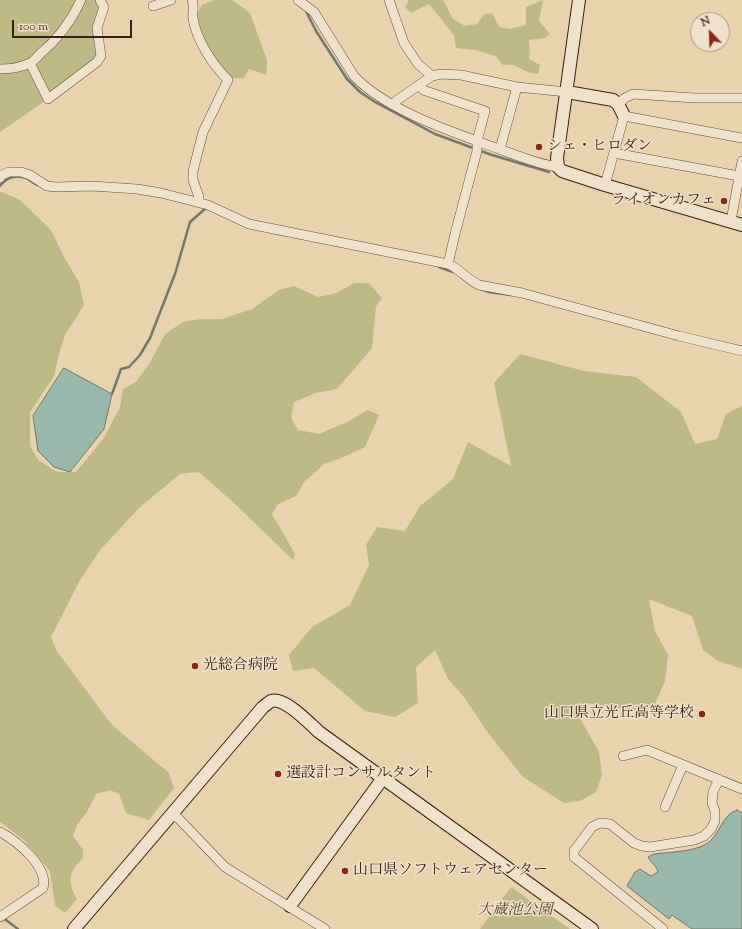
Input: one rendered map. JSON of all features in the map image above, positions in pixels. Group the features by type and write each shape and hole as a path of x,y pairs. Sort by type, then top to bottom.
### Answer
{"street":[{"path":"0,69 14,68 30,63 62,32 74,16 81,0"},
{"path":"30,63 48,99 97,62 101,56 98,28 104,7 100,0"},
{"path":"153,6 171,0"},
{"path":"192,0 194,6 193,18 205,50 228,80 203,132 193,171 193,180 199,197 199,203"},
{"path":"298,0 314,12 354,76 362,85 393,105 477,141 541,164 558,167 562,171 605,185 736,223 739,176 742,161"},
{"path":"389,0 404,43 418,64 432,76"},
{"path":"558,167 557,158 579,0"},
{"path":"393,105 396,101 432,76 441,74 461,75 517,87 567,92 612,100 618,104 624,116 605,185"},
{"path":"419,85 423,90 485,111 477,141 477,151 448,264"},
{"path":"500,149 517,87"},
{"path":"618,104 633,94 695,98 742,98"},
{"path":"624,116 742,138"},
{"path":"614,153 739,176"},
{"path":"0,178 2,175 9,172 21,172 30,175 47,186 52,187 92,186 137,188 161,193 208,205 249,224 448,264 479,285 522,293 679,336 742,351"},
{"path":"74,929 263,707 271,702 279,702 287,704 320,732 592,929"},
{"path":"623,756 647,750 742,789"},
{"path":"664,807 683,765"},
{"path":"290,906 383,778"},
{"path":"664,929 574,857 574,851 592,827 600,823 610,824 634,843 650,847 694,840 704,836 715,820 715,811 712,803 713,792 719,779"},
{"path":"172,814 179,819 225,867 290,906 324,929"},
{"path":"0,832 28,853 41,869 44,882 43,888 0,917"}],"green space":[{"path":"0,0 107,0 97,28 101,56 48,99 0,132"},
{"path":"214,0 232,0 250,13 267,60 266,75 249,69 244,78 230,78 214,57 201,34 197,17 202,5"},
{"path":"409,0 443,0 453,19 465,26 477,24 484,14 492,13 499,27 510,29 526,25 526,7 543,0 539,21 550,34 545,38 529,40 529,59 540,65 538,74 530,73 513,65 503,65 496,56 475,50 456,48 454,35 429,4 411,13 405,7"},
{"path":"0,192 20,200 51,230 65,259 79,282 84,305 65,335 54,376 30,412 30,446 38,460 57,472 76,472 104,438 120,407 123,389 136,382 151,361 165,334 183,322 201,319 222,319 252,309 279,290 294,286 318,297 337,293 354,283 369,283 382,298 376,306 372,348 337,389 316,393 294,402 291,418 298,430 319,434 347,422 368,410 379,415 365,447 324,464 304,482 296,496 278,504 272,514 295,554 293,560 235,504 199,472 180,474 139,508 101,549 80,580 51,637 56,650 112,725 169,773 174,788 149,820 126,813 119,794 110,790 96,794 87,812 77,825 73,836 83,850 83,858 74,868 71,877 72,887 77,899 65,913 55,905 50,871 24,840 0,822"},
{"path":"520,354 584,371 636,377 681,412 695,444 717,439 726,414 742,406 742,669 718,661 703,650 692,616 649,599 655,631 668,655 665,681 651,713 586,703 577,713 599,752 602,775 596,792 580,801 564,803 523,777 488,733 464,697 448,679 435,650 416,667 418,703 395,717 365,711 314,668 293,671 289,655 312,627 350,605 369,565 366,545 377,527 405,531 420,506 453,479 468,442 511,466 494,383"},
{"name":"大蔵池公園","path":"511,887 570,929 480,929"}],"shaded area":[{"path":"64,368 112,394 104,429 70,472 54,467 38,451 33,416"},
{"path":"737,810 742,813 742,929 692,929 672,915 669,919 627,886 635,872 640,869 651,876 658,872 648,857 654,854 701,847 711,840 727,816"}],"waterway":[{"path":"305,9 316,31 347,79 360,92 375,102 435,134 492,155 549,172"},
{"path":"0,186 8,179 19,176 26,178 37,185"},
{"path":"112,394 121,369 129,367 140,355 150,338 175,274 190,222 206,208"},
{"path":"439,267 453,272"},
{"path":"481,289 489,292 511,295"},
{"path":"2,917 18,929"}],"place":[{"name":"シェ・ヒロダン","path":"539,147"},
{"name":"ライオンカフェ","path":"724,201"},
{"name":"光総合病院","path":"195,666"},
{"name":"山口県立光丘高等学校","path":"702,714"},
{"name":"選設計コンサルタント","path":"278,774"},
{"name":"山口県ソフトウェアセンター","path":"345,871"}]}
